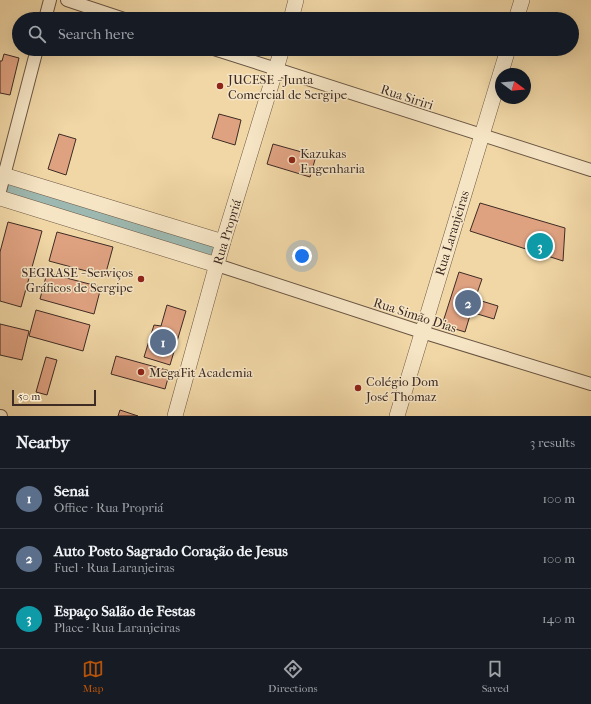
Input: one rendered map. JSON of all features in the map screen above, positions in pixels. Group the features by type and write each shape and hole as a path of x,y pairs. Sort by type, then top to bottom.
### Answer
{"street":[{"path":"47,12 50,0"},
{"path":"67,0 103,12"},
{"path":"293,12 296,0"},
{"path":"518,12 522,0"},
{"path":"35,56 2,181 220,244 224,260 231,270"},
{"name":"Rua Siriri","path":"235,56 591,170"},
{"name":"Rua Propriá","path":"175,416 217,265 220,244 280,56"},
{"name":"Rua Laranjeiras","path":"397,416 506,56"},
{"path":"0,198 217,265"},
{"name":"Rua Simão Dias","path":"217,265 422,332 591,384"}],"building":[{"path":"4,54 19,58 10,95 0,93 0,61 2,61"},
{"path":"219,114 241,120 235,145 212,138"},
{"path":"59,134 76,139 66,175 48,169"},
{"name":"Kazukas Engenharia","path":"273,144 316,156 310,177 267,164"},
{"path":"480,203 565,228 563,261 470,231"},
{"path":"8,222 42,231 21,307 0,301 0,252"},
{"path":"57,232 113,247 105,276 49,261"},
{"path":"459,272 482,279 475,299 498,306 494,319 471,312 465,332 442,325"},
{"path":"47,273 101,287 94,314 40,299"},
{"path":"167,305 186,311 170,365 144,357 154,325 161,326"},
{"path":"36,310 90,325 83,351 29,336"},
{"path":"0,324 29,331 22,360 0,355"},
{"name":"MegaFit Academia","path":"116,356 170,371 165,389 111,374"},
{"path":"46,357 57,360 47,395 36,392"},
{"path":"120,410 138,416 118,416"}],"waterway":[{"path":"0,186 212,249"}],"place":[{"name":"JUCESE - Junta Comercial de Sergipe","path":"220,86"},
{"name":"Kazukas Engenharia","path":"292,160"},
{"name":"Espaço Salão de Festas","path":"540,246"},
{"name":"SEGRASE - Serviços Gráficos de Sergipe","path":"141,279"},
{"name":"Auto Posto Sagrado Coração de Jesus","path":"468,303"},
{"name":"Senai","path":"163,342"},
{"name":"MegaFit Academia","path":"141,372"},
{"name":"Colégio Dom José Thomaz","path":"358,388"}]}
